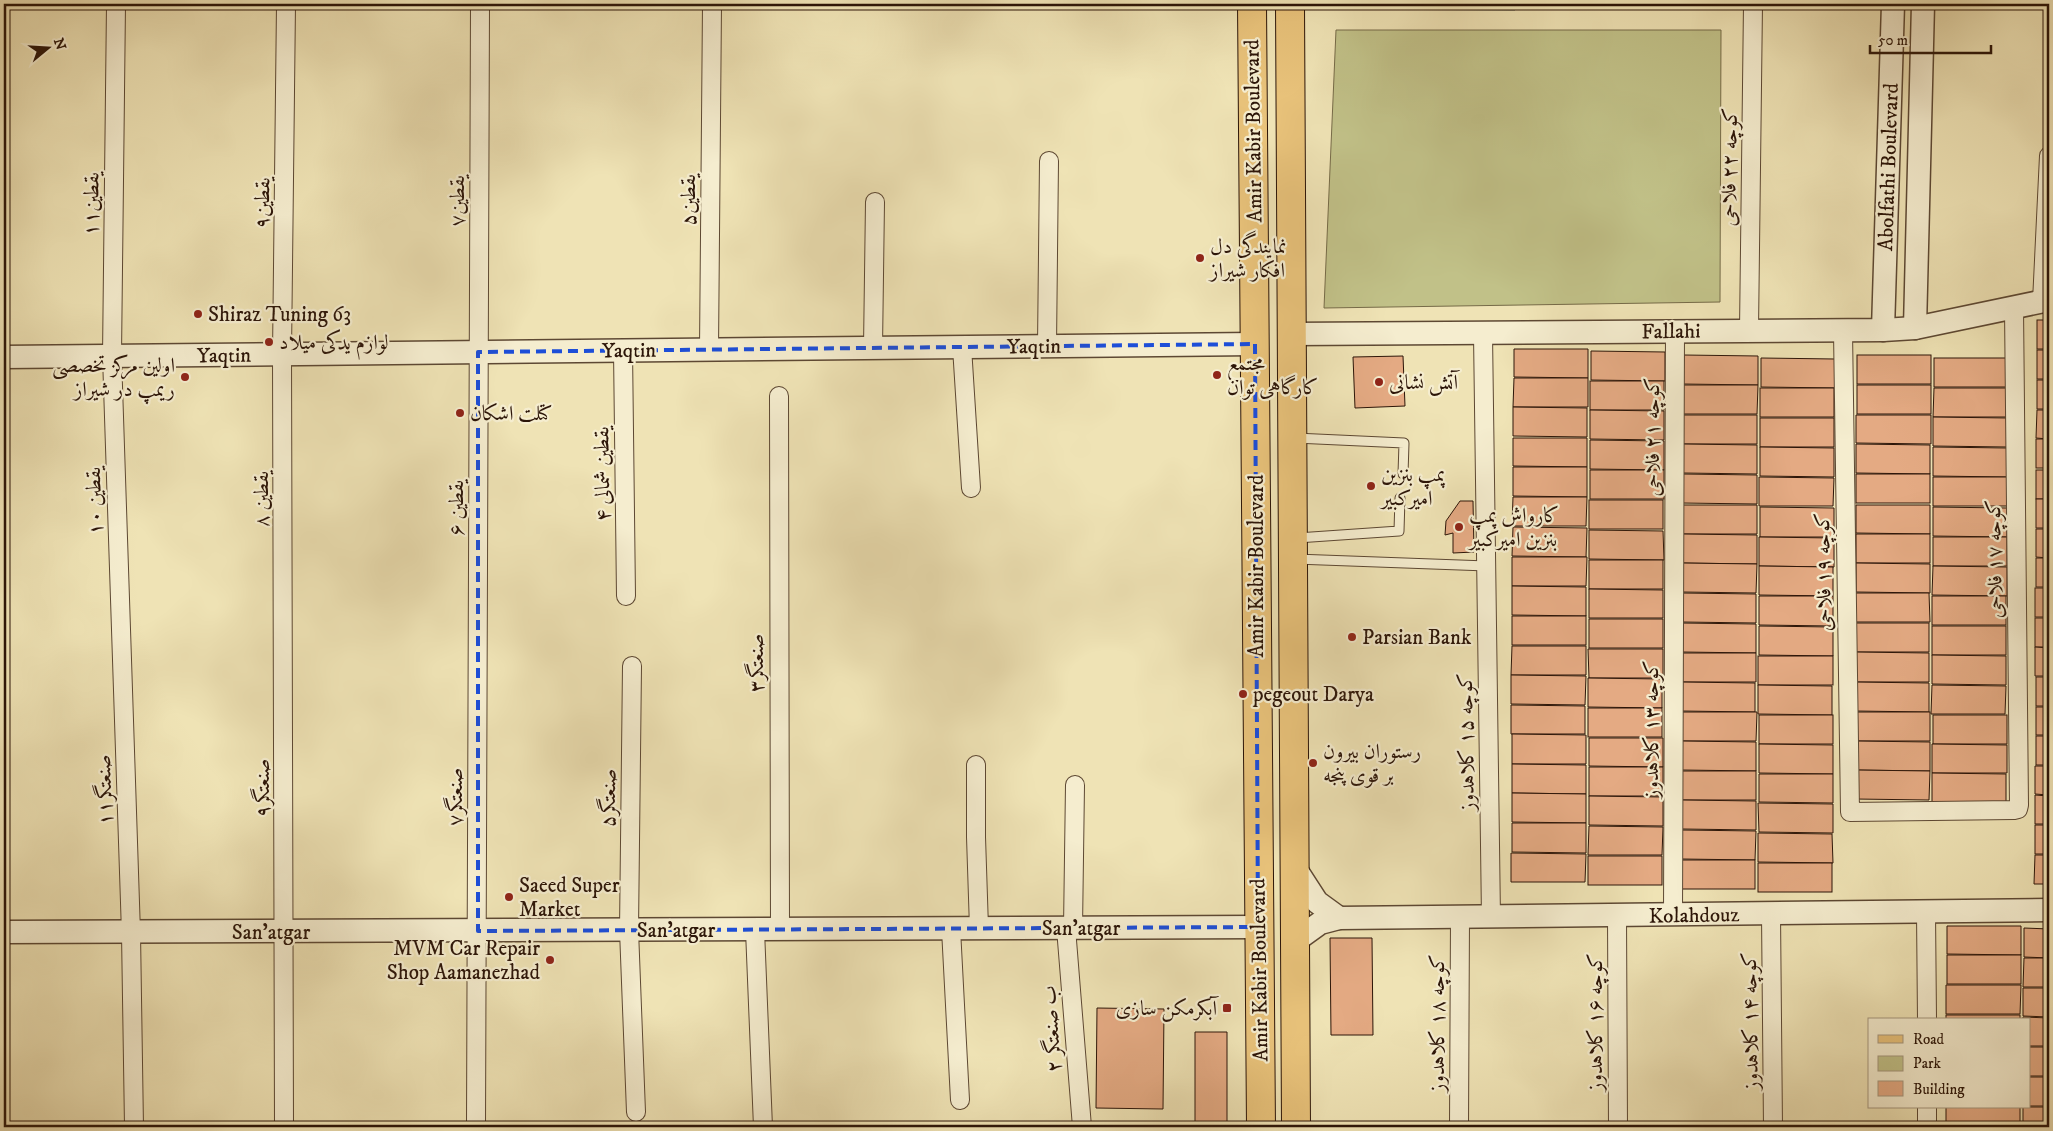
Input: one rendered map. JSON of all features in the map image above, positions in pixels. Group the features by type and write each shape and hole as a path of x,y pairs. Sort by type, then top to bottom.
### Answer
{"main road":[{"name":"Amir Kabir Boulevard","path":"1252,4 1261,1127"},
{"name":"Amir Kabir Boulevard","path":"1290,4 1296,1127"}],"street":[{"name":"یقطین۱۱","path":"112,356 116,4"},
{"name":"یقطین۹","path":"282,354 286,4"},
{"name":"یقطین۷","path":"478,352 480,4"},
{"name":"یقطین۵","path":"709,350 712,4"},
{"name":"کوچه ۲۲ فلاحی","path":"1749,330 1753,4"},
{"name":"Abolfathi Boulevard","path":"1883,330 1893,4"},
{"name":"Abolfathi Boulevard","path":"1915,328 1923,4"},
{"path":"1892,60 1922,60"},
{"path":"2046,301 2049,156"},
{"path":"1047,346 1049,161"},
{"path":"874,348 875,202"},
{"name":"Fallahi","path":"1291,334 1883,330 1915,328 2046,301"},
{"name":"کوچه ۱۷ فلاحی","path":"1850,812 2018,809 2014,308"},
{"name":"کوچه ۲۱ فلاحی","path":"1674,544 1675,331"},
{"name":"کوچه ۱۹ فلاحی","path":"1843,331 1850,812"},
{"name":"کوچه ۱۵ کلاهدوز","path":"1483,334 1491,918"},
{"name":"Yaqtin","path":"4,357 1255,344"},
{"path":"962,347 971,488"},
{"name":"یقطین شمالی ۴","path":"623,350 626,596"},
{"name":"یقطین ۶","path":"478,352 478,663"},
{"name":"یقطین ۸","path":"282,354 284,643"},
{"name":"یقطین ۱۰","path":"112,356 122,645"},
{"name":"صنعتگر۳","path":"779,396 780,930"},
{"name":"کوچه ۱۳ کلاهدوز","path":"1673,916 1674,544"},
{"name":"صنعتگر۹","path":"284,643 284,1127"},
{"name":"صنعتگر۱۱","path":"122,645 131,934 134,1127"},
{"name":"صنعتگر۷","path":"476,1127 478,663"},
{"name":"صنعتگر۵","path":"632,666 629,930 636,1112"},
{"path":"976,765 979,928"},
{"name":"۲ ب صنعتگر","path":"1075,784 1069,928 1082,1127"},
{"path":"1295,868 1317,902 1338,918"},
{"name":"Kolahdouz","path":"1295,941 1320,923 1338,918 1673,916 2049,910"},
{"path":"1926,912 1927,1018"},
{"name":"کوچه ۱۴ کلاهدوز","path":"1771,914 1773,1127"},
{"name":"کوچه ۱۶ کلاهدوز","path":"1617,916 1618,1127"},
{"name":"کوچه ۱۸ کلاهدوز","path":"1460,918 1460,1127"},
{"name":"San'atgar","path":"4,932 131,934 1258,927"},
{"path":"951,928 960,1100"},
{"path":"755,930 763,1127"},
{"path":"1927,1108 1927,1127"}],"lane":[{"path":"1291,438 1404,443 1403,474"},
{"path":"1292,549 1399,531 1400,498"},
{"path":"1292,549 1487,566"}],"highlighted area":[{"path":"1255,344 1258,927 478,931 478,352"}],"green space":[{"path":"1336,30 1721,30 1720,302 1324,308"}],"water":[{"path":"1329,4 1515,4 1515,10 1329,9"}],"building":[{"path":"2037,320 2049,320 2049,349 2037,349"},
{"path":"1514,349 1588,349 1588,378 1514,377"},
{"path":"2037,350 2049,350 2049,379 2037,379"},
{"path":"1591,351 1665,352 1665,381 1591,380"},
{"path":"1684,355 1758,356 1758,385 1683,384"},
{"path":"1857,355 1931,355 1931,384 1857,384"},
{"name":"آتش نشانی","path":"1403,356 1405,406 1355,408 1353,357"},
{"path":"1761,358 1835,359 1835,388 1761,387"},
{"path":"1934,358 2008,358 2008,387 1934,387"},
{"path":"1514,378 1588,378 1588,407 1513,407"},
{"path":"2037,380 2049,380 2049,409 2037,409"},
{"path":"1590,381 1664,381 1664,410 1590,410"},
{"path":"1683,385 1758,385 1757,414 1683,414"},
{"path":"1857,385 1931,385 1931,414 1857,414"},
{"path":"1760,388 1834,388 1834,417 1760,417"},
{"path":"1934,388 2008,388 2008,417 1933,417"},
{"path":"1513,407 1587,408 1587,437 1513,436"},
{"path":"1590,410 1664,411 1664,440 1590,439"},
{"path":"2037,410 2049,410 2049,439 2036,438"},
{"path":"1683,415 1757,415 1757,444 1683,444"},
{"path":"1856,415 1931,415 1931,444 1856,443"},
{"path":"1933,417 2008,418 2007,447 1933,446"},
{"path":"1760,418 1834,418 1834,447 1760,447"},
{"path":"1513,438 1587,438 1587,467 1513,466"},
{"path":"2036,439 2049,439 2049,468 2036,468"},
{"path":"1590,440 1664,441 1664,470 1590,469"},
{"path":"1683,444 1757,445 1757,474 1683,473"},
{"path":"1856,444 1930,445 1930,474 1856,473"},
{"path":"1760,447 1834,448 1834,477 1760,476"},
{"path":"1933,447 2007,448 2007,477 1933,476"},
{"path":"1513,467 1587,467 1587,497 1513,496"},
{"path":"1590,470 1664,470 1664,499 1590,499"},
{"path":"2036,470 2049,470 2049,499 2036,499"},
{"path":"1683,474 1757,475 1757,504 1682,503"},
{"path":"1856,474 1930,474 1930,503 1856,503"},
{"path":"1759,477 1834,478 1833,506 1759,506"},
{"path":"1933,477 2007,477 2007,506 1933,506"},
{"path":"1513,497 1587,497 1586,526 1512,526"},
{"path":"2036,499 2049,499 2049,528 2036,528"},
{"path":"1589,500 1663,500 1663,529 1589,529"},
{"name":"کارواش پمپ بنزین امیرکبیر","path":"1460,501 1473,501 1474,552 1453,553 1453,533 1445,535 1446,521"},
{"path":"1683,505 1757,505 1757,534 1682,534"},
{"path":"1856,505 1930,505 1930,534 1856,533"},
{"path":"1760,507 1834,508 1834,537 1760,537"},
{"path":"1933,507 2007,508 2007,537 1933,536"},
{"path":"1513,527 1587,528 1586,557 1512,556"},
{"path":"2036,529 2049,529 2049,558 2036,557"},
{"path":"1589,530 1663,531 1664,560 1589,559"},
{"path":"1683,534 1757,535 1757,564 1682,563"},
{"path":"1856,534 1930,534 1930,563 1856,563"},
{"path":"1759,537 1834,538 1834,567 1759,566"},
{"path":"1933,537 2007,537 2007,566 1933,566"},
{"path":"1512,557 1587,557 1586,586 1512,586"},
{"path":"2036,558 2049,558 2049,587 2036,587"},
{"path":"1589,560 1663,560 1663,589 1589,589"},
{"path":"1682,563 1757,564 1756,593 1682,592"},
{"path":"1856,563 1930,564 1930,593 1856,592"},
{"path":"1759,566 1833,567 1833,596 1759,595"},
{"path":"1933,566 2007,567 2007,596 1932,595"},
{"path":"1512,586 1586,587 1586,616 1512,615"},
{"path":"2035,588 2049,588 2049,617 2035,617"},
{"path":"1589,589 1663,590 1663,618 1589,618"},
{"path":"1682,593 1756,594 1756,623 1682,622"},
{"path":"1855,593 1929,593 1930,622 1855,622"},
{"path":"1759,596 1833,596 1833,626 1759,625"},
{"path":"1932,596 2006,596 2006,625 1932,625"},
{"path":"1512,616 1586,616 1586,645 1512,645"},
{"path":"2035,618 2049,618 2049,647 2035,647"},
{"path":"1589,619 1663,619 1663,648 1589,648"},
{"path":"1682,623 1756,624 1756,653 1682,652"},
{"path":"1855,623 1929,623 1929,652 1855,652"},
{"path":"1759,626 1833,627 1833,656 1759,655"},
{"path":"1932,626 2006,626 2006,655 1932,655"},
{"path":"1512,646 1586,646 1586,675 1511,675"},
{"path":"2035,647 2049,648 2049,676 2035,676"},
{"path":"1588,649 1663,649 1663,678 1589,678"},
{"path":"1855,652 1929,653 1929,682 1855,682"},
{"path":"1682,653 1756,653 1756,682 1681,682"},
{"path":"1932,655 2006,656 2006,685 1932,684"},
{"path":"1758,656 1833,656 1833,685 1758,685"},
{"path":"1511,675 1586,676 1585,705 1511,704"},
{"path":"2036,677 2049,677 2049,706 2036,706"},
{"path":"1588,678 1662,679 1662,708 1588,707"},
{"path":"1681,682 1755,683 1755,712 1681,711"},
{"path":"1854,682 1929,683 1929,712 1855,711"},
{"path":"1758,685 1832,686 1832,715 1758,714"},
{"path":"1932,685 2006,686 2005,714 1931,714"},
{"path":"1511,705 1585,706 1585,734 1511,734"},
{"path":"2036,707 2049,707 2049,735 2036,735"},
{"path":"1588,708 1662,708 1662,737 1588,737"},
{"path":"1682,712 1757,712 1756,741 1682,741"},
{"path":"1856,712 1930,712 1930,741 1856,741"},
{"path":"1759,715 1833,715 1833,744 1759,744"},
{"path":"1933,715 2007,715 2007,744 1933,744"},
{"path":"1512,734 1586,735 1586,764 1512,764"},
{"path":"2036,736 2049,736 2049,765 2036,765"},
{"path":"1589,738 1663,738 1663,767 1589,766"},
{"path":"1682,741 1756,742 1756,771 1682,770"},
{"path":"1856,741 1930,742 1930,771 1855,770"},
{"path":"1759,744 1833,745 1833,774 1759,773"},
{"path":"1932,744 2007,745 2007,773 1932,773"},
{"path":"1512,764 1586,765 1586,794 1512,793"},
{"path":"2035,766 2049,766 2049,795 2035,794"},
{"path":"1589,767 1663,767 1663,796 1589,796"},
{"path":"1855,770 1930,771 1929,800 1855,799"},
{"path":"1682,771 1756,771 1756,800 1682,800"},
{"path":"1932,773 2006,774 2006,803 1932,802"},
{"path":"1759,774 1833,774 1833,803 1759,802"},
{"path":"1512,793 1586,794 1586,823 1512,822"},
{"path":"2035,795 2049,796 2049,824 2035,824"},
{"path":"1589,796 1663,797 1663,826 1589,825"},
{"path":"1682,800 1756,801 1756,830 1682,829"},
{"path":"1758,803 1833,804 1833,833 1759,832"},
{"path":"1512,823 1586,823 1586,853 1512,852"},
{"path":"2035,825 2049,825 2049,854 2035,854"},
{"path":"1589,826 1663,827 1662,855 1588,855"},
{"path":"1682,830 1756,831 1755,860 1681,859"},
{"path":"1758,833 1832,834 1833,863 1758,862"},
{"path":"1511,853 1586,854 1585,882 1511,882"},
{"path":"2035,855 2049,855 2049,884 2034,884"},
{"path":"1588,856 1662,856 1662,885 1588,885"},
{"path":"1681,860 1755,860 1755,889 1681,889"},
{"path":"1758,863 1832,863 1832,892 1758,892"},
{"path":"1947,926 2021,926 2021,955 1947,954"},
{"path":"2024,928 2049,929 2049,958 2024,957"},
{"path":"1330,938 1372,938 1373,1035 1331,1035"},
{"path":"1947,955 2021,955 2021,984 1947,984"},
{"path":"2024,958 2049,958 2049,987 2023,987"},
{"path":"1946,985 2021,985 2020,1014 1946,1014"},
{"path":"2023,988 2049,988 2049,1017 2023,1016"},
{"path":"1097,1008 1164,1009 1163,1109 1096,1108"},
{"path":"1946,1015 2020,1015 2020,1018 1946,1018"},
{"path":"2023,1017 2049,1018 2049,1046 2030,1046 2030,1018"},
{"path":"1195,1032 1227,1032 1227,1125 1195,1126"},
{"path":"2030,1047 2049,1047 2049,1076 2030,1076"},
{"path":"2030,1077 2049,1077 2049,1106 2030,1106"},
{"path":"2049,1107 2049,1127 2023,1127 2023,1108"},
{"path":"1946,1108 2020,1108 2020,1127 1946,1127"}],"place":[{"name":"نمایندگی دل افکار شیراز","path":"1200,258"},
{"name":"Shiraz Tuning 63","path":"198,314"},
{"name":"لوازم یدکی میلاد","path":"269,342"},
{"name":"مجتمع کارگاهی توان","path":"1217,375"},
{"name":"اولین مرکز تخصصی ریمپ در شیراز","path":"185,377"},
{"name":"آتش نشانی","path":"1379,382"},
{"name":"کتلت اشکان","path":"460,413"},
{"name":"پمپ بنزین امیرکبیر","path":"1371,486"},
{"name":"کارواش پمپ بنزین امیرکبیر","path":"1459,527"},
{"name":"Parsian Bank","path":"1352,637"},
{"name":"pegeout Darya","path":"1243,694"},
{"name":"رستوران بیرون بر قوی پنجه","path":"1313,763"},
{"name":"Saeed Super Market","path":"509,897"},
{"name":"MVM Car Repair Shop Aamanezhad","path":"550,960"},
{"name":"آبکرمکن سازی","path":"1227,1008"}]}
